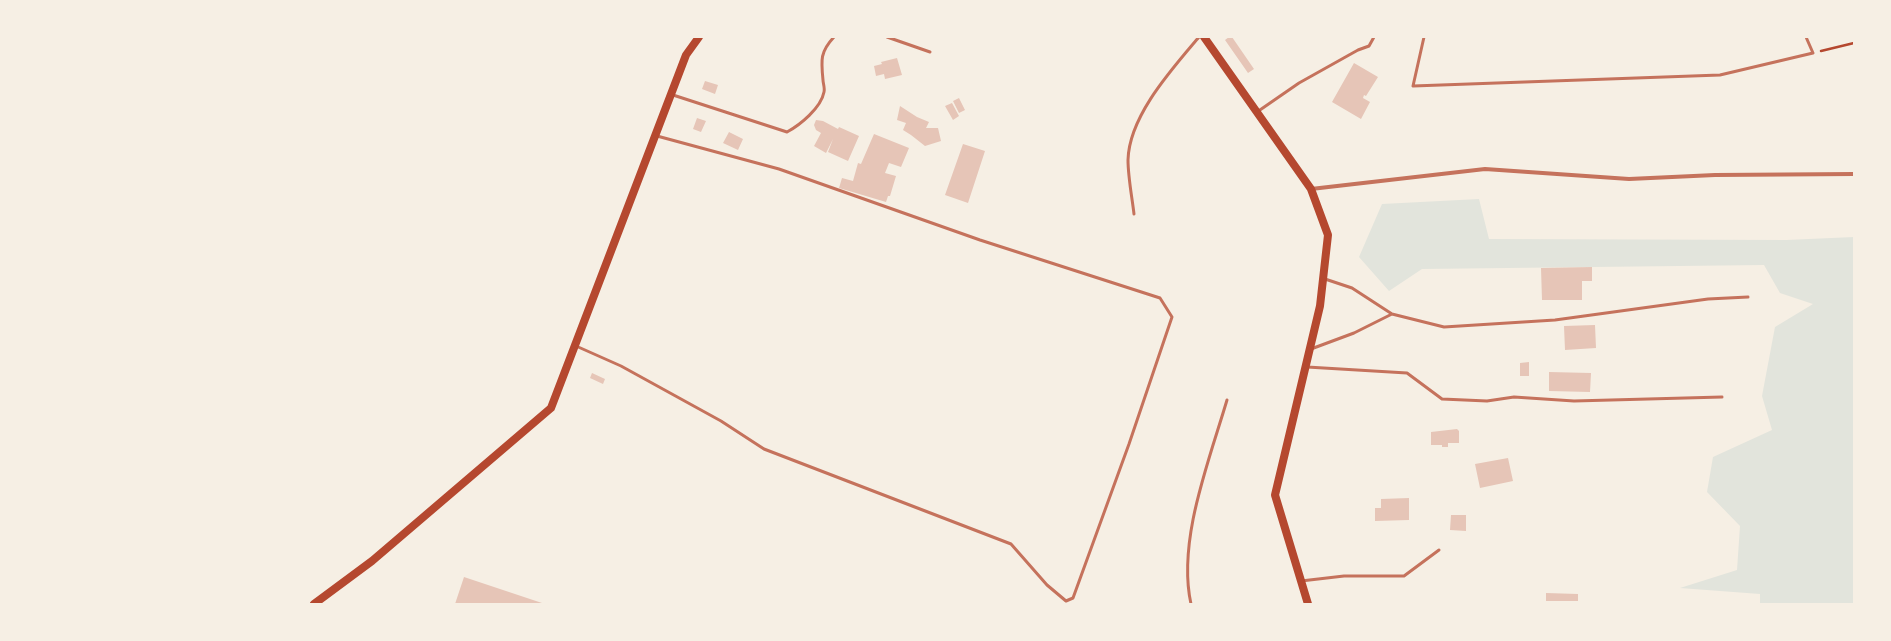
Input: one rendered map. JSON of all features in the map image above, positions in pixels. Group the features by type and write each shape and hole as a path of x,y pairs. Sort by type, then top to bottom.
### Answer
{"main road":[{"path":"314,604 372,561 551,408 686,55 700,37"},
{"path":"1204,37 1310,189 1328,235 1320,306 1275,495 1308,604"}],"street":[{"path":"1310,189 1485,169 1629,179 1714,175 1854,174"}],"lane":[{"path":"671,94 787,132 799,125 813,112 824,92 822,66 824,48 834,37"},
{"path":"886,37 930,52"},
{"path":"1134,214 1128,159 1135,126 1161,82 1199,37"},
{"path":"1257,112 1299,83 1358,50 1369,46 1374,37"},
{"path":"1424,37 1413,86 1720,75 1813,53 1806,37"},
{"path":"575,345 621,366 721,421 764,449 1011,544 1047,585 1066,601 1074,598 1129,444 1172,317 1160,298 980,240 779,169 655,135"},
{"path":"1323,278 1352,288 1392,314 1444,326 1555,320 1708,299 1748,297"},
{"path":"1310,349 1354,333 1392,314"},
{"path":"1306,366 1407,373 1442,399 1487,401 1514,396 1574,401 1722,397"},
{"path":"1191,604 1187,584 1193,516 1227,400"},
{"path":"1301,581 1344,576 1404,576 1439,550"}],"path":[{"path":"1813,53 1854,43"}],"shaded area":[{"path":"1479,199 1489,239 1786,240 1854,237 1854,604 1760,604 1760,594 1680,588 1737,570 1740,526 1707,492 1713,457 1772,430 1762,396 1775,327 1813,304 1780,293 1764,265 1422,269 1389,291 1359,257 1382,204"}],"building":[{"path":"1232,37 1254,69 1248,73 1225,40"},
{"path":"897,58 902,75 885,79 884,74 876,76 874,66 882,64 881,62"},
{"path":"1354,63 1378,77 1366,96 1364,95 1363,98 1370,102 1361,119 1332,102"},
{"path":"705,81 718,85 715,94 702,89"},
{"path":"959,98 965,110 959,113 953,101"},
{"path":"952,103 959,116 953,120 945,106"},
{"path":"900,106 917,117 929,122 926,128 938,128 941,141 925,146 903,130 906,123 897,120"},
{"path":"697,118 706,121 701,132 693,129"},
{"path":"816,120 823,121 838,129 839,127 859,136 848,161 828,152 833,139 826,153 814,146 821,133 816,130 814,125"},
{"path":"729,132 743,139 738,150 723,143"},
{"path":"874,134 909,148 901,167 889,163 885,173 896,176 890,196 888,196 886,202 839,188 842,178 853,181 858,163 861,164"},
{"path":"963,144 985,151 968,203 945,195"},
{"path":"1592,267 1592,281 1582,281 1582,300 1542,300 1541,268"},
{"path":"1595,325 1596,348 1565,350 1564,326"},
{"path":"1529,362 1529,376 1520,376 1520,363"},
{"path":"1549,372 1591,373 1590,392 1549,391"},
{"path":"592,373 605,379 603,384 590,378"},
{"path":"1457,429 1459,431 1459,443 1448,443 1448,447 1442,447 1442,445 1431,445 1431,432"},
{"path":"1508,458 1513,481 1480,488 1475,464"},
{"path":"1409,498 1409,520 1375,521 1375,508 1381,508 1381,499"},
{"path":"1451,515 1466,515 1466,531 1450,530"},
{"path":"464,577 542,603 455,604"},
{"path":"1546,593 1578,594 1578,601 1546,601"}]}
